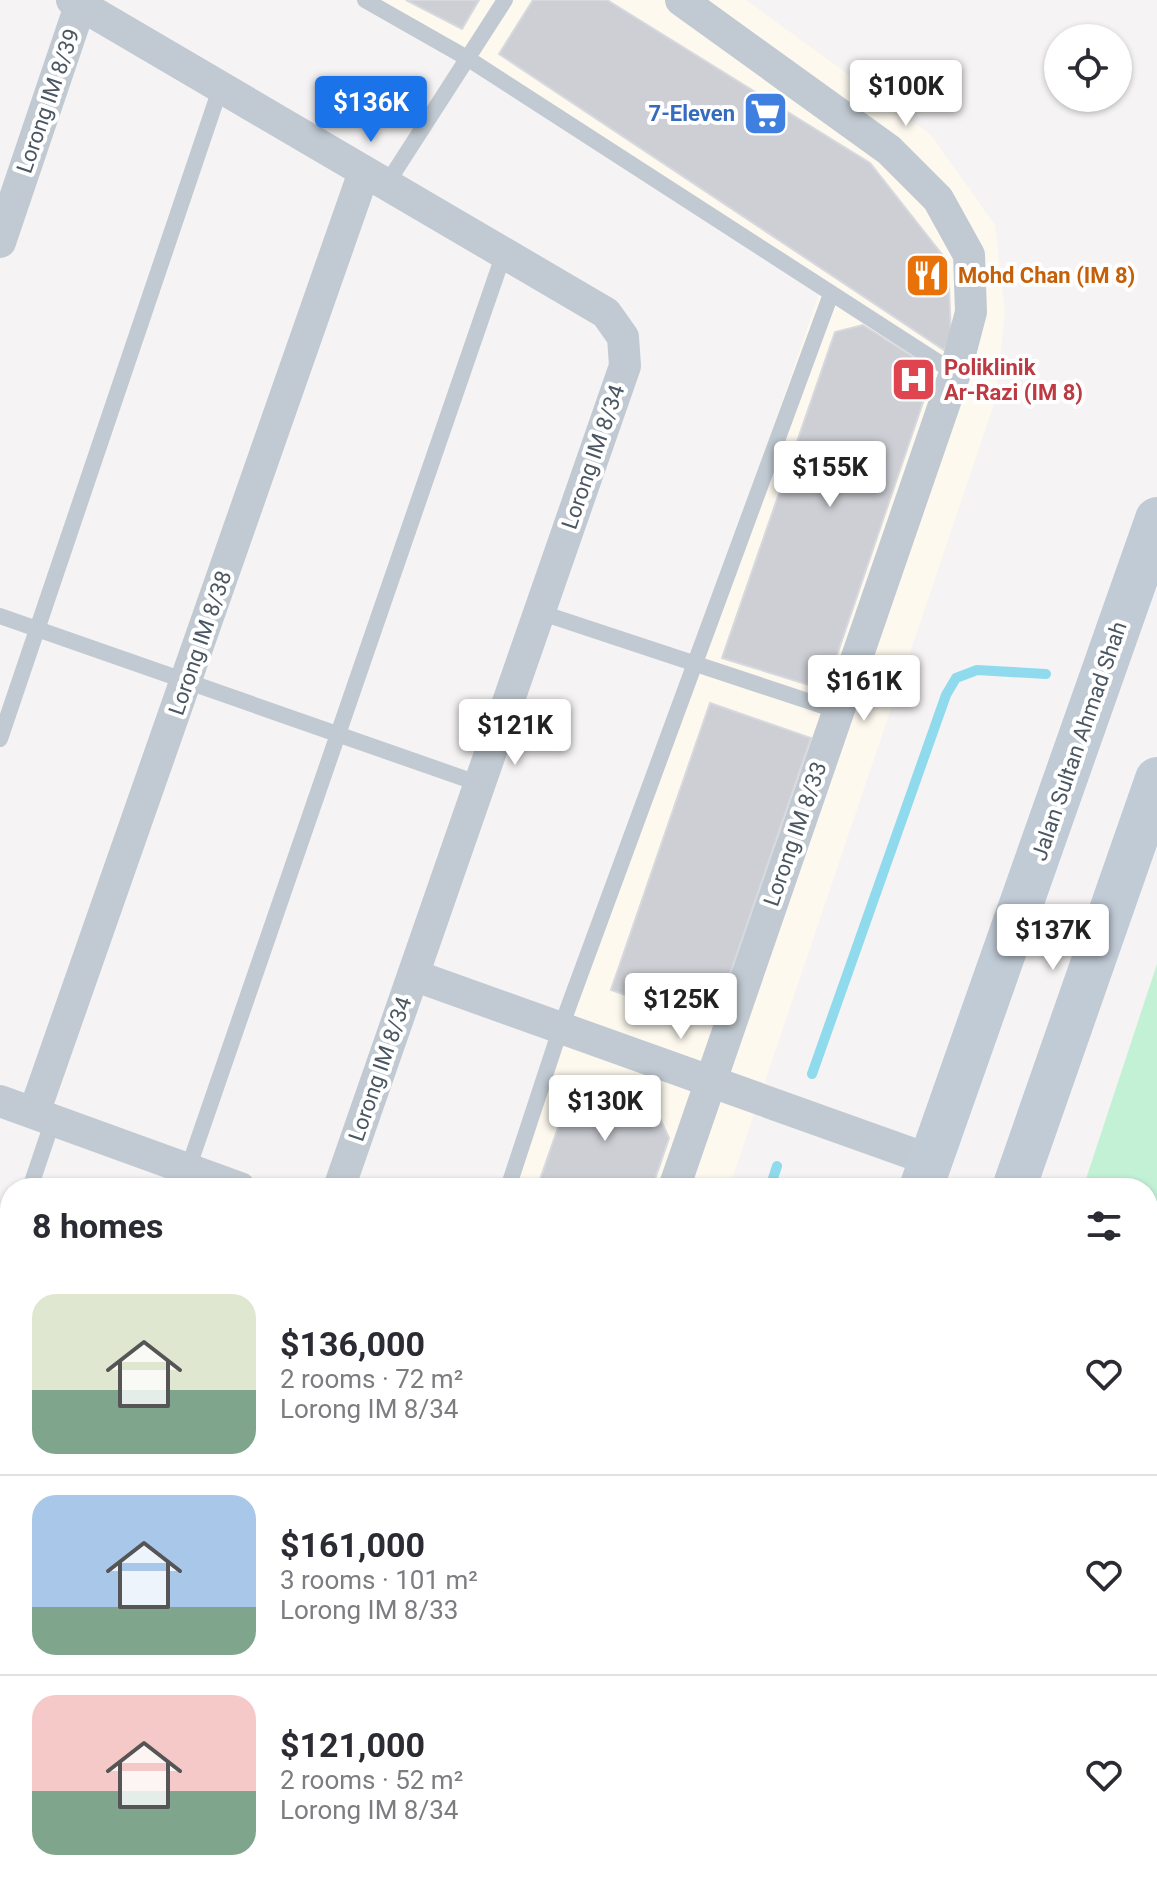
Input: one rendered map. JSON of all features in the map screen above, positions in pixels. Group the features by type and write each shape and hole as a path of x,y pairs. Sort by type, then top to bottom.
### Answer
{"main road":[{"name":"Jalan Sultan Ahmad Shah","path":"925,1174 1157,519"},
{"path":"1017,1178 1157,779"}],"street":[{"name":"Lorong IM 8/33","path":"677,1178 955,373 971,312 969,255 938,199 889,150 681,0"},
{"name":"Lorong IM 8/34","path":"76,3 606,313 623,337 625,366 342,1178"},
{"name":"Lorong IM 8/39","path":"0,242 76,3"},
{"name":"Lorong IM 8/38","path":"43,1117 186,681 375,179"},
{"path":"413,975 710,1081 925,1174"},
{"path":"0,1101 210,1178"}],"lane":[{"path":"365,0 467,58 955,373"},
{"path":"375,179 467,58 505,0"},
{"path":"0,739 220,89"},
{"path":"188,1169 504,253"},
{"path":"511,1178 561,1027 831,294"},
{"path":"539,612 838,711"},
{"path":"0,616 480,784"},
{"path":"32,1178 43,1117"}],"shaded area":[{"path":"362,0 746,0 930,134 995,225 1005,312 995,401 732,1178 518,1178 821,287"}],"green space":[{"path":"1157,964 1157,1178 1086,1178"}],"building":[{"path":"406,0 479,0 462,29"},
{"path":"533,0 607,0 870,163 948,262 951,337 944,350 499,54"},
{"path":"863,325 934,370 825,690 722,658 835,332"},
{"path":"710,703 811,738 719,1006 687,1017 611,990"},
{"path":"574,1082 655,1107 669,1138 655,1178 540,1178"}],"waterway":[{"path":"812,1074 946,695 956,678 977,670 1046,674"},
{"path":"773,1178 777,1166"}],"place":[{"name":"7-Eleven","path":"766,113"},
{"name":"Mohd Chan (IM 8)","path":"927,275"},
{"name":"Poliklinik Ar-Razi (IM 8)","path":"913,380"}]}
